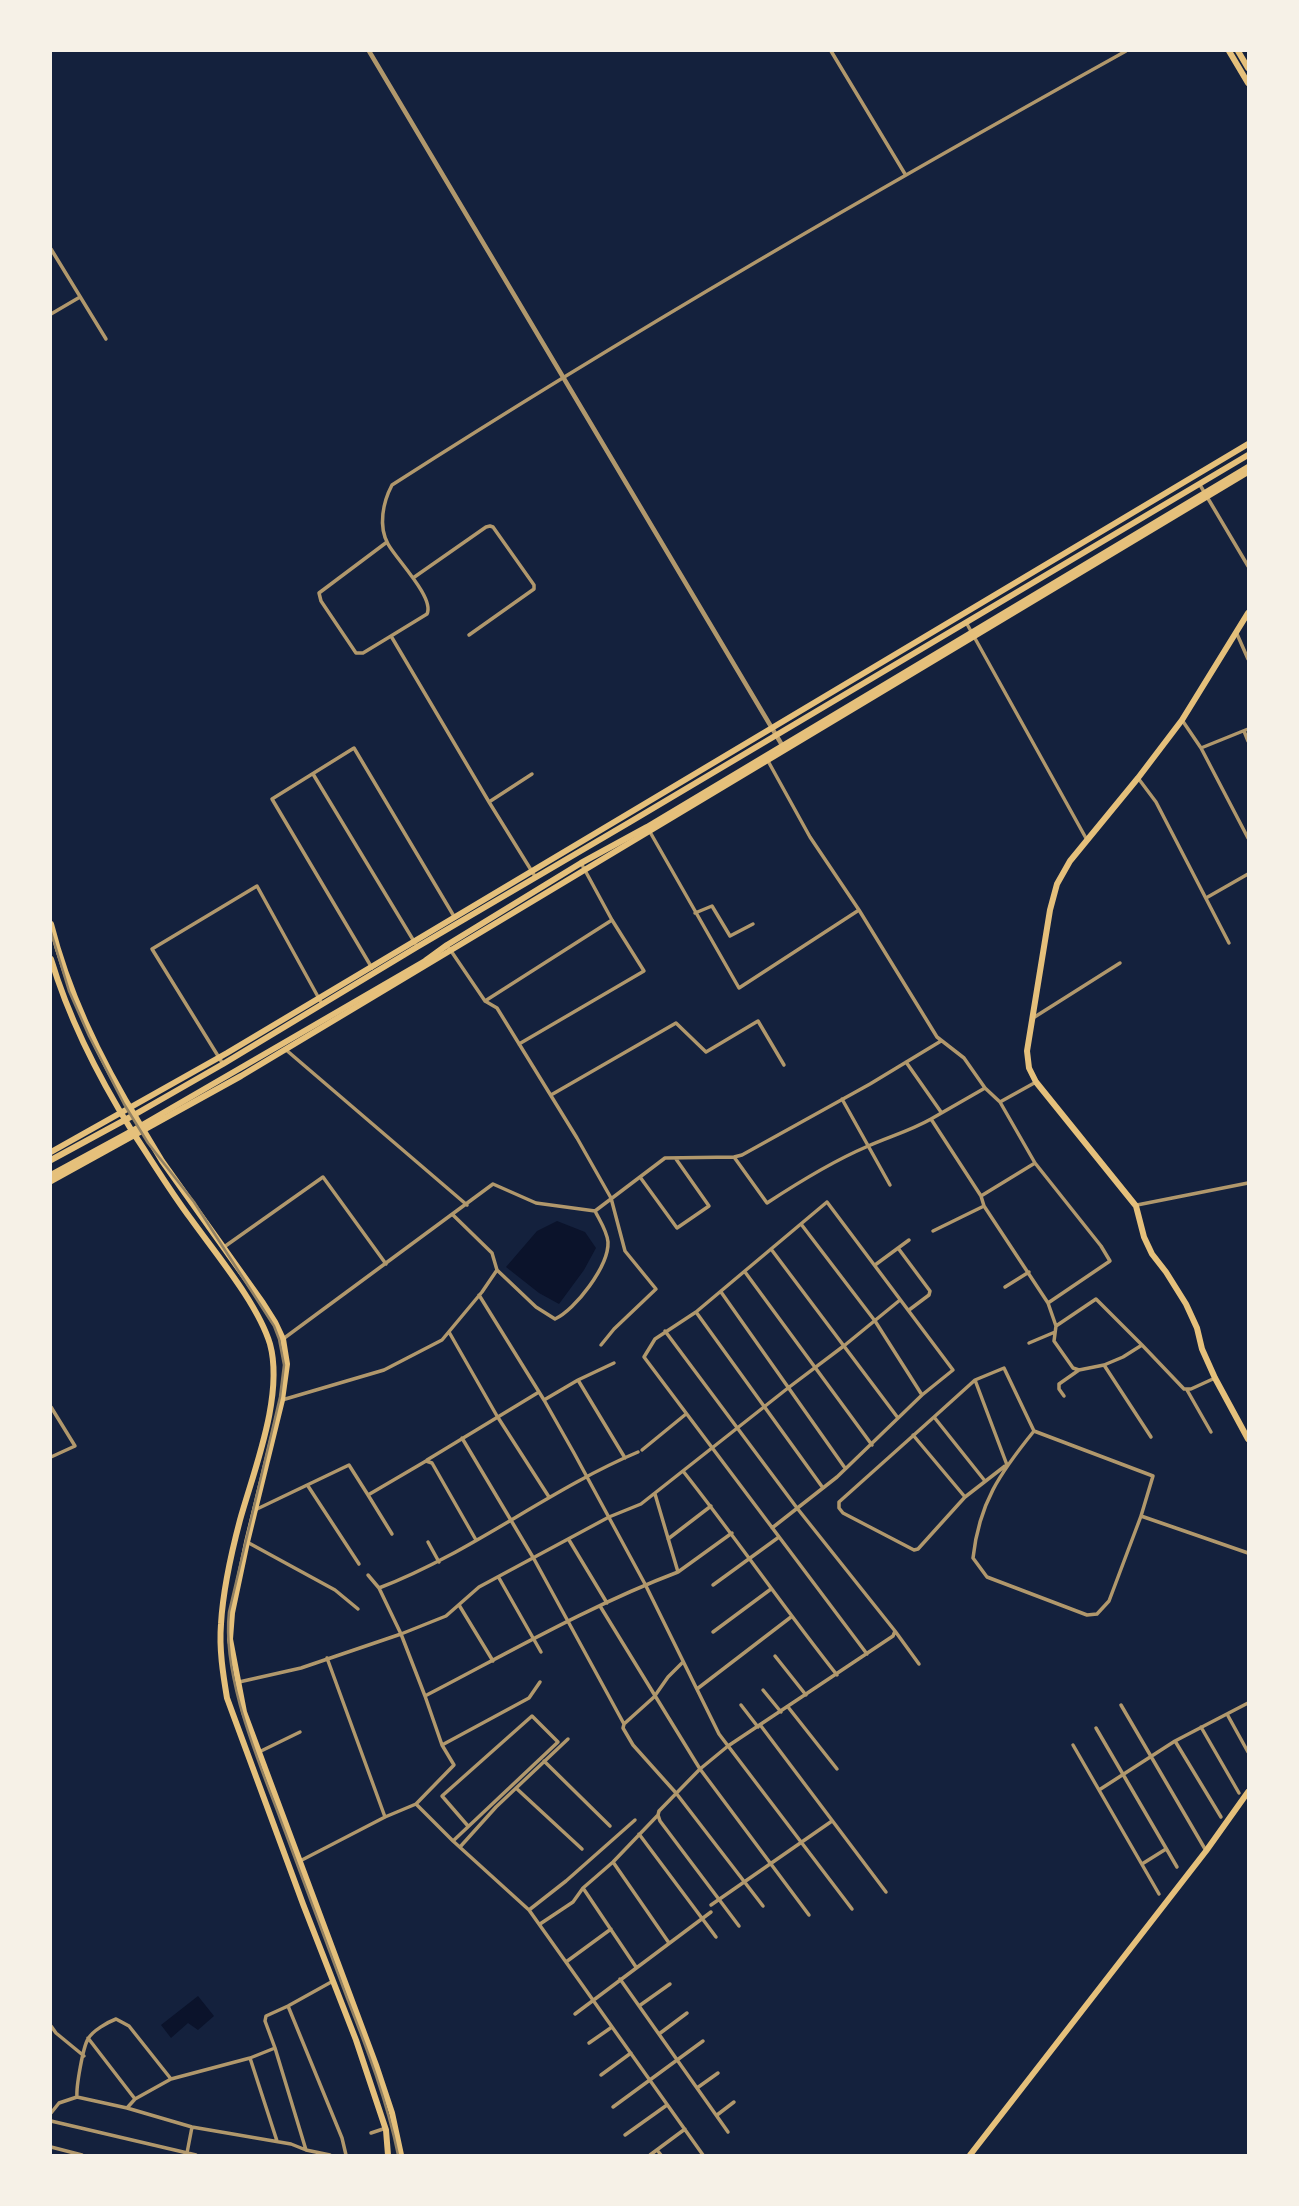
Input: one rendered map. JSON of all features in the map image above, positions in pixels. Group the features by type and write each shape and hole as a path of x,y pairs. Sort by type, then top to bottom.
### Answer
{"main road":[{"path":"1229,51 1248,83"},
{"path":"1238,51 1248,68"},
{"path":"51,1152 227,1053 1248,444"},
{"path":"51,1160 223,1064 1248,455"},
{"path":"51,1175 141,1126 425,961 581,863 647,827 971,631 1248,469"},
{"path":"51,1181 241,1076 1248,469"},
{"path":"1248,613 1182,720 1070,861 1057,884 1027,1051 1029,1068 1036,1082 1136,1206 1144,1237 1152,1254 1186,1304 1214,1378 1248,1439"},
{"path":"51,924 74,997 134,1115 162,1161 273,1318 283,1339 287,1364 282,1400 247,1542 232,1613 230,1639 244,1712 376,2065 392,2113 401,2155"},
{"path":"51,959 62,996 125,1120 167,1186 236,1281 262,1324 270,1345 273,1388 226,1580 220,1626 222,1666 227,1698 356,2040 386,2128 388,2155"},
{"path":"970,2155 1206,1851 1248,1792"}],"street":[{"path":"369,51 782,745"},
{"path":"831,51 905,174"},
{"path":"387,542 319,593 321,601 356,653 363,653 427,614 429,610 429,604 413,578 387,542 383,521 385,499 392,485 564,377 905,174 1126,51"},
{"path":"51,249 106,339"},
{"path":"51,314 80,297"},
{"path":"1200,485 1248,566"},
{"path":"413,578 486,527 493,527 534,585 534,589 469,635"},
{"path":"965,622 1087,840"},
{"path":"1237,634 1248,659"},
{"path":"391,636 536,878"},
{"path":"1182,720 1248,838"},
{"path":"1200,748 1246,730 1248,741"},
{"path":"375,973 272,799 354,748 458,923"},
{"path":"765,756 810,837 941,1041 964,1058 985,1088 1000,1101 1035,1163 1110,1261 1048,1303"},
{"path":"313,774 417,947"},
{"path":"489,802 532,774"},
{"path":"1138,778 1156,802 1229,943"},
{"path":"647,827 739,988 859,910"},
{"path":"519,1044 644,971 581,863"},
{"path":"1206,898 1248,874"},
{"path":"223,1064 152,949 257,886 322,1004"},
{"path":"695,913 712,906 730,936 753,924"},
{"path":"485,1001 612,920"},
{"path":"447,945 485,1001 497,1008 551,1095 611,1198 625,1251 656,1289 601,1345"},
{"path":"1031,1020 1120,963"},
{"path":"551,1095 676,1023 706,1052 758,1021 784,1065"},
{"path":"283,1339 493,1184 536,1203 595,1211 665,1158 734,1157 842,1099 941,1041"},
{"path":"280,1045 467,1205"},
{"path":"906,1062 941,1112"},
{"path":"1000,1101 1036,1082"},
{"path":"734,1157 767,1203 817,1171 868,1145 909,1131 985,1088"},
{"path":"842,1099 890,1185"},
{"path":"931,1119 1048,1303 1056,1325 1054,1341 1068,1364 1079,1370"},
{"path":"640,1177 677,1228 709,1206 676,1158"},
{"path":"981,1196 1035,1163"},
{"path":"225,1247 323,1177 386,1264"},
{"path":"1136,1206 1248,1182"},
{"path":"772,1528 823,1488 872,1445 922,1395 953,1370 827,1202 696,1312 655,1339 644,1357 713,1448 772,1528 867,1654"},
{"path":"933,1231 984,1206"},
{"path":"453,1215 492,1253 497,1270 536,1307 555,1319 563,1315 603,1265 608,1247 607,1234 595,1211"},
{"path":"801,1224 874,1321 922,1395"},
{"path":"875,1265 909,1240"},
{"path":"898,1248 930,1291 929,1295 909,1310"},
{"path":"771,1250 898,1418"},
{"path":"282,1400 384,1370 442,1340 497,1270"},
{"path":"744,1271 872,1445"},
{"path":"1005,1287 1029,1272"},
{"path":"720,1292 845,1468"},
{"path":"479,1296 544,1399 609,1517 714,1724 852,1909"},
{"path":"1056,1325 1097,1299 1171,1378 1187,1390 1211,1433"},
{"path":"237,1683 301,1668 446,1616 479,1587 609,1517 641,1504 900,1300"},
{"path":"696,1312 823,1488"},
{"path":"666,1331 797,1508 919,1664"},
{"path":"449,1332 497,1416 549,1497"},
{"path":"1029,1343 1055,1332"},
{"path":"1065,1396 1058,1385 1079,1370 1104,1365 1142,1345"},
{"path":"544,1399 614,1363"},
{"path":"1104,1365 1151,1437"},
{"path":"1007,1465 965,1497 918,1549 914,1550 842,1513 839,1508 839,1502 975,1380 1004,1368 1034,1431 1153,1476 1109,1601 1097,1614 1087,1615 987,1577 973,1558 975,1533 989,1494 1007,1465 1034,1431"},
{"path":"1187,1390 1214,1378"},
{"path":"578,1380 625,1458"},
{"path":"975,1380 1007,1465"},
{"path":"368,1495 539,1392"},
{"path":"51,1406 75,1446 51,1457"},
{"path":"379,1588 439,1562 586,1476 640,1451 687,1414"},
{"path":"934,1417 985,1481"},
{"path":"913,1435 965,1497"},
{"path":"462,1438 534,1559 633,1745 676,1793 764,1906"},
{"path":"426,1461 432,1463 476,1540"},
{"path":"255,1510 349,1465 392,1534"},
{"path":"683,1471 837,1675"},
{"path":"308,1486 359,1564"},
{"path":"655,1494 678,1572"},
{"path":"668,1539 710,1506"},
{"path":"1141,1516 1248,1553"},
{"path":"425,1696 600,1606 645,1584 678,1572 732,1533"},
{"path":"713,1585 779,1537"},
{"path":"569,1540 607,1603"},
{"path":"247,1542 335,1590 358,1609"},
{"path":"428,1542 439,1562"},
{"path":"300,1861 416,1804 454,1765 442,1745 401,1634 379,1588 368,1576"},
{"path":"499,1577 541,1652"},
{"path":"713,1632 771,1589"},
{"path":"458,1605 494,1661"},
{"path":"600,1606 700,1769 809,1916"},
{"path":"697,1689 791,1617"},
{"path":"540,1924 573,1902 583,1888 613,1863 700,1769 728,1746 893,1636 895,1631"},
{"path":"775,1656 806,1695"},
{"path":"327,1658 385,1817"},
{"path":"624,1724 654,1697 683,1662"},
{"path":"442,1745 529,1698 540,1682"},
{"path":"763,1690 781,1712"},
{"path":"1099,1790 1175,1741 1248,1703"},
{"path":"741,1705 886,1892"},
{"path":"1121,1705 1206,1851"},
{"path":"788,1707 837,1769"},
{"path":"1226,1714 1248,1752"},
{"path":"453,1842 558,1742 531,1716 442,1796 468,1826"},
{"path":"1200,1727 1239,1793"},
{"path":"1096,1728 1177,1867"},
{"path":"258,1752 300,1732"},
{"path":"460,1847 516,1787 568,1739"},
{"path":"1175,1741 1221,1817"},
{"path":"1073,1745 1159,1894"},
{"path":"544,1761 610,1826"},
{"path":"516,1787 582,1849"},
{"path":"416,1804 453,1842 529,1910 703,2155"},
{"path":"658,1815 739,1926"},
{"path":"529,1910 635,1820"},
{"path":"711,1905 832,1821"},
{"path":"639,1834 716,1937"},
{"path":"1142,1864 1166,1849"},
{"path":"613,1863 669,1943"},
{"path":"583,1888 636,1967"},
{"path":"575,2014 710,1912"},
{"path":"566,1962 611,1929"},
{"path":"620,1979 728,2132"},
{"path":"306,2150 265,2018 333,1981"},
{"path":"639,2006 670,1984"},
{"path":"288,2006 342,2137 346,2155"},
{"path":"659,2034 687,2013"},
{"path":"77,2097 76,2085 88,2038 116,2019 129,2025 171,2079"},
{"path":"51,2026 84,2056"},
{"path":"589,2043 612,2027"},
{"path":"88,2038 135,2099"},
{"path":"613,2107 703,2041"},
{"path":"127,2108 135,2099 171,2079 250,2058 275,2048"},
{"path":"601,2075 631,2053"},
{"path":"250,2058 277,2141"},
{"path":"697,2088 718,2073"},
{"path":"51,2113 59,2103 77,2097 192,2127 277,2141 317,2154 330,2155"},
{"path":"716,2115 734,2102"},
{"path":"625,2136 667,2105"},
{"path":"51,2121 196,2155"},
{"path":"187,2154 192,2127"},
{"path":"371,2133 386,2128"},
{"path":"650,2155 684,2129"},
{"path":"51,2147 82,2155"},
{"path":"657,2150 662,2155"}],"water":[{"path":"557,1221 585,1232 596,1248 584,1270 559,1304 539,1293 506,1267 537,1231"},
{"path":"198,1996 214,2016 198,2030 188,2023 171,2038 161,2025"}],"railway":[{"path":"51,932 69,991 124,1104 148,1143 194,1202 274,1326 279,1339 284,1365 280,1397 229,1612 231,1662 251,1741 369,2056 398,2155"}]}
